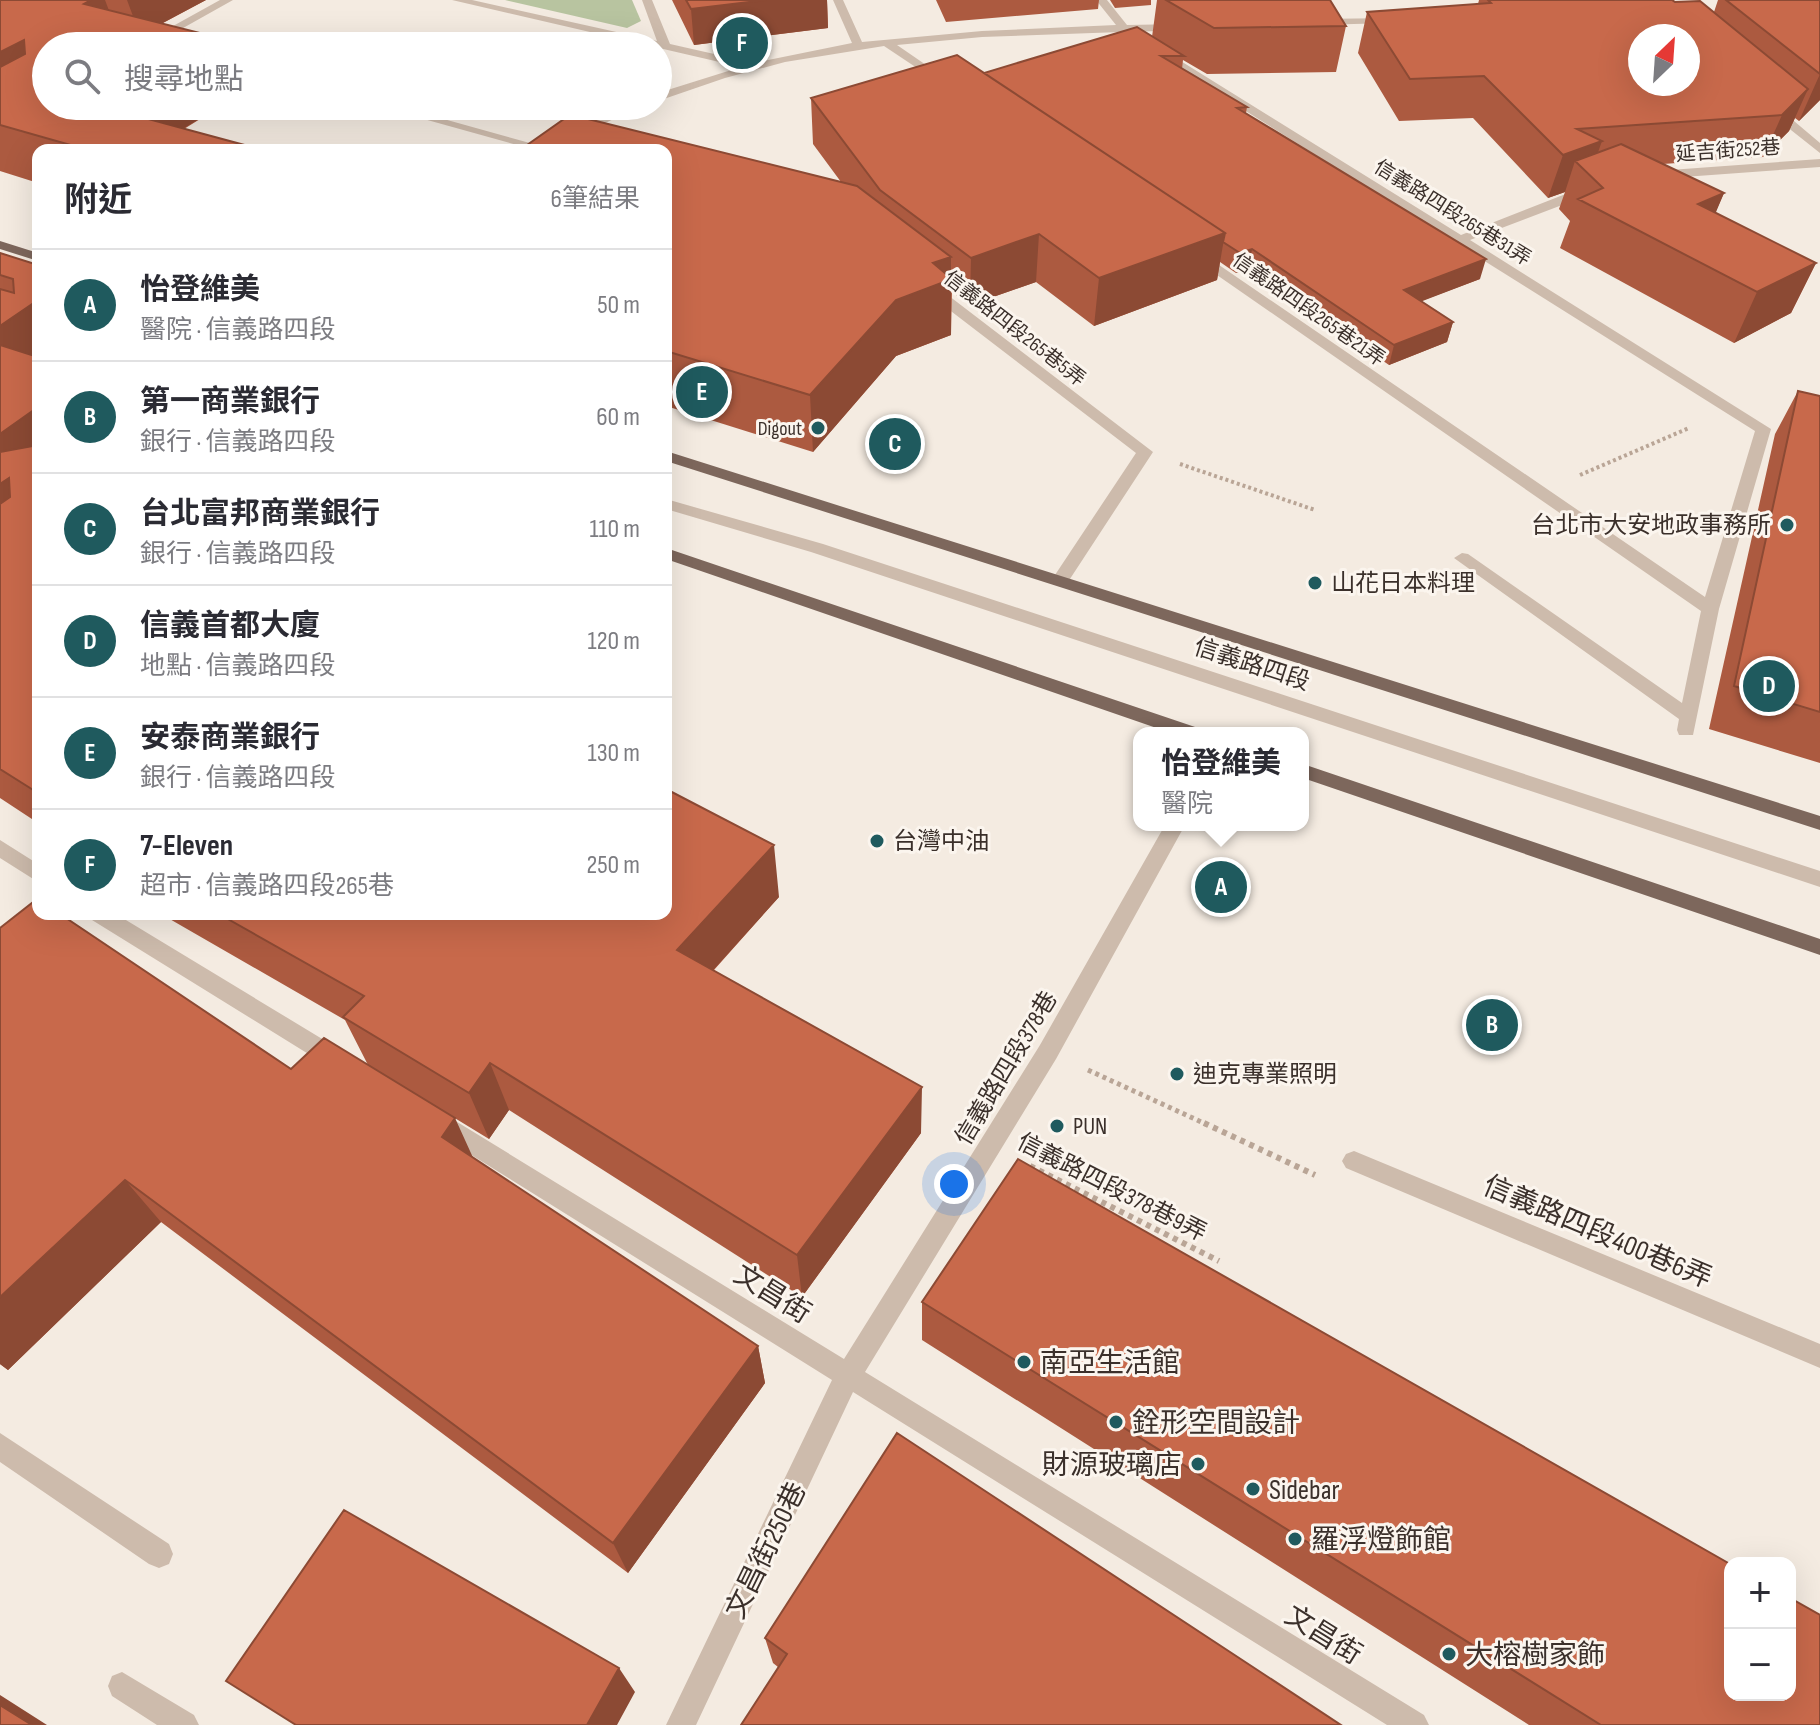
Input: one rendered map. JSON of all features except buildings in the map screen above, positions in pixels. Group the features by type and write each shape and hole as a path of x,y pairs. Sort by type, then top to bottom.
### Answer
{"main road":[{"path":"0,245 32,255"},
{"name":"信義路四段","path":"672,458 1820,823"},
{"path":"672,555 1174,727"},
{"path":"1309,773 1820,947"}],"street":[{"path":"168,32 228,0"},
{"path":"457,0 602,32"},
{"path":"647,0 660,32"},
{"path":"838,0 858,45"},
{"path":"1101,0 1121,29"},
{"path":"1305,23 1400,20"},
{"path":"672,92 753,66 858,45 1194,26"},
{"name":"信義路四段265巷31弄","path":"1121,29 1733,410 1770,427 1710,609"},
{"path":"885,42 950,87"},
{"path":"672,48 753,66"},
{"path":"1760,99 1820,149"},
{"path":"436,120 526,144"},
{"path":"560,144 607,120"},
{"name":"延吉街252巷","path":"1637,176 1820,163"},
{"path":"1459,240 1607,183"},
{"name":"信義路四段265巷21弄","path":"1186,249 1710,609"},
{"name":"信義路四段265巷5弄","path":"923,282 1145,452"},
{"path":"1060,581 1145,452"},
{"name":"信義路四段","path":"672,506 817,548 1820,879"},
{"path":"1462,558 1687,723 1710,609"},
{"name":"信義路四段378巷","path":"848,1375 1048,1052 1172,831"},
{"path":"0,848 32,870"},
{"path":"109,920 353,1070"},
{"name":"文昌街","path":"420,1111 1414,1725"},
{"name":"信義路四段400巷6弄","path":"1354,1161 1820,1356"},
{"name":"文昌街250巷","path":"681,1725 848,1375"},
{"path":"0,1446 159,1554"},
{"path":"122,1686 184,1725"}],"path":[{"path":"1539,492 1733,410"},
{"path":"1145,452 1315,510"},
{"path":"1048,1052 1337,1185 1354,1161"},
{"name":"信義路四段378巷9弄","path":"989,1146 1219,1261"}],"green space":[{"path":"505,0 632,0 641,21 627,28"}],"place":[{"name":"7-Eleven","path":"742,43"},
{"name":"安泰商業銀行","path":"702,392"},
{"name":"Digout","path":"818,428"},
{"name":"台北富邦商業銀行","path":"895,444"},
{"name":"台北市大安地政事務所","path":"1787,525"},
{"name":"山花日本料理","path":"1315,583"},
{"name":"信義首都大廈","path":"1769,686"},
{"name":"台灣中油","path":"877,841"},
{"name":"怡登維美","path":"1221,887"},
{"name":"第一商業銀行","path":"1492,1025"},
{"name":"迪克專業照明","path":"1177,1074"},
{"name":"PUN","path":"1057,1126"},
{"name":"南亞生活館","path":"1024,1362"},
{"name":"銓形空間設計","path":"1116,1422"},
{"name":"財源玻璃店","path":"1198,1464"},
{"name":"Sidebar","path":"1253,1489"},
{"name":"羅浮燈飾館","path":"1295,1539"},
{"name":"大榕樹家飾","path":"1449,1654"}]}
